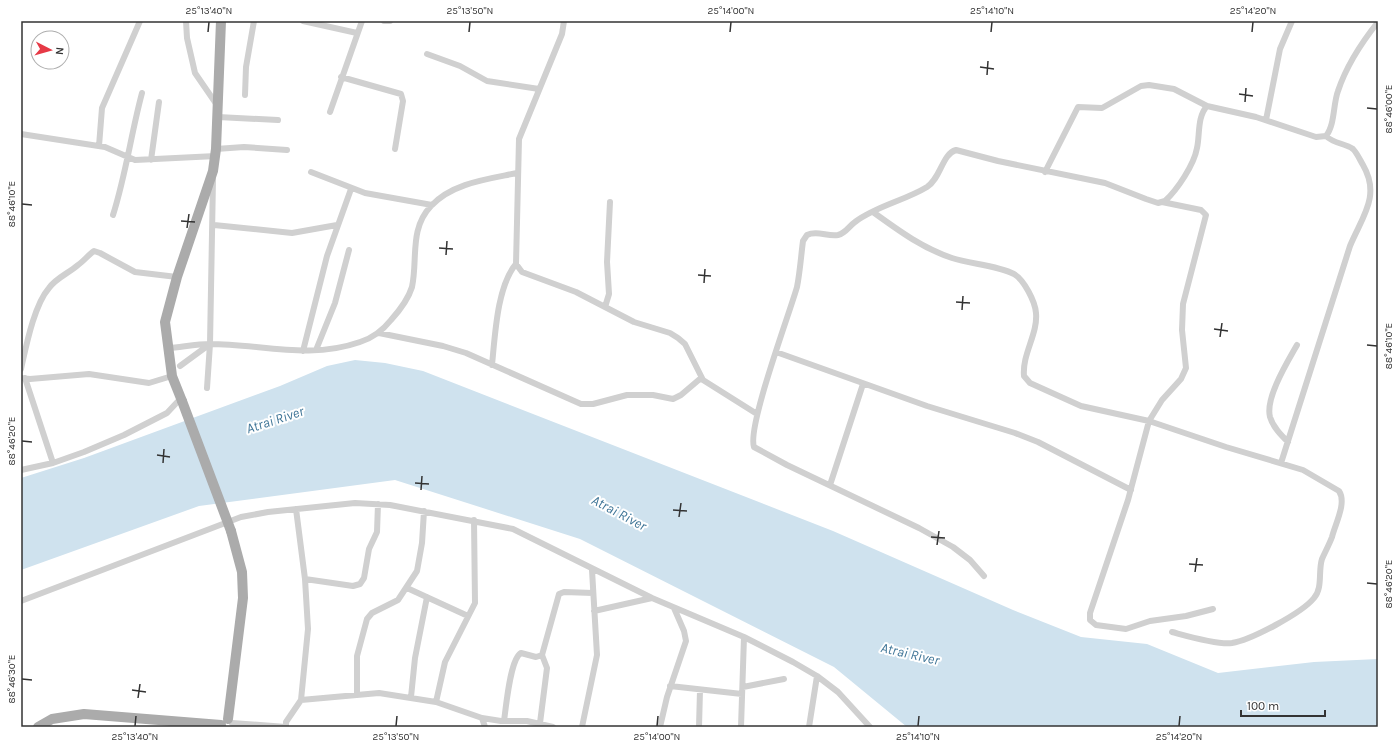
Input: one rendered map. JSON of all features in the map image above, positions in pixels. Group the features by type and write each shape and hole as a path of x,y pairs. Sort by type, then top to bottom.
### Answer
{"main road":[{"path":"38,727 52,719 84,714 227,724 244,598 242,572 231,531 172,376 165,322 176,277 213,171 216,152 218,117 221,21"}],"street":[{"path":"99,146 102,108 140,21"},
{"path":"186,21 187,38 195,73 218,106"},
{"path":"245,95 246,67 254,21"},
{"path":"303,21 316,22 357,33"},
{"path":"330,112 341,77 362,21"},
{"path":"384,21 390,21"},
{"path":"564,21 562,34 519,139 516,264 522,272 576,292 634,322 670,333 685,344 701,378 719,391 757,414"},
{"path":"1266,120 1280,49 1292,21"},
{"path":"1045,172 1078,107 1102,108 1141,86 1149,85 1174,89 1207,106 1266,120 1316,138 1326,136 1330,129 1340,86 1367,35 1378,22"},
{"path":"427,54 460,66 487,81 539,89"},
{"path":"341,77 401,94 402,101 395,149"},
{"path":"113,215 128,158 132,132 142,93"},
{"path":"151,160 159,102"},
{"path":"1162,202 1167,200 1191,165 1197,148 1202,114 1207,106"},
{"path":"218,117 278,120"},
{"path":"21,134 99,146 112,149 128,158 135,160 151,160 244,148 287,150"},
{"path":"1281,463 1350,246 1365,214 1371,192 1369,177 1355,151 1350,147 1333,142 1326,136"},
{"path":"984,576 970,560 953,547 919,528 787,465 754,447 752,440 757,414 797,286 805,239 810,234 834,235 843,233 853,223 928,186 939,175 949,154 956,150 1045,172 1105,183 1146,199 1201,210 1205,213 1206,217 1183,304 1182,330 1186,368 1181,379 1162,400 1149,421 1131,490 1090,614 1090,620 1096,626 1126,629 1150,621 1186,616 1212,609"},
{"path":"207,388 214,225 213,171"},
{"path":"311,172 351,189 402,201 432,205"},
{"path":"168,348 210,344 279,351 303,351 347,346 379,333 403,307 410,292 413,279 415,238 421,221 432,205 458,188 517,173"},
{"path":"303,351 320,279 337,225 351,189"},
{"path":"605,307 609,294 607,262 610,202"},
{"path":"873,212 901,233 936,252 952,258 1008,272 1021,280 1033,302 1036,313 1023,365 1026,380 1081,406 1149,421 1226,447 1303,470 1342,494 1342,501 1329,547 1322,560 1320,582 1315,597 1298,610 1250,638 1231,643 1195,638 1172,632"},
{"path":"214,225 292,233 337,225"},
{"path":"316,350 335,303 349,250"},
{"path":"21,369 31,327 46,293 55,282 79,265 90,254 94,252 100,253 135,272 176,277"},
{"path":"492,365 497,321 505,287 510,271 516,264"},
{"path":"379,333 443,346 492,365 585,405 602,402 624,395 653,395 673,400 701,378"},
{"path":"180,366 210,344"},
{"path":"1288,442 1278,432 1270,416 1270,408 1277,382 1297,345"},
{"path":"776,352 927,406 1015,432 1038,442 1131,490"},
{"path":"53,463 23,378 89,374 149,383 172,376"},
{"path":"830,485 863,384"},
{"path":"21,470 53,463 84,452 161,416 182,399"},
{"path":"21,601 241,517 268,512 355,503 378,504 474,520 524,533 592,570 674,608 768,648 817,676 838,692 870,727"},
{"path":"305,579 353,586 360,584 364,578 369,548 376,532 378,504"},
{"path":"227,724 286,727 286,722 301,700 308,629 305,579 296,510"},
{"path":"357,693 358,656 367,619 372,613 398,600 417,571 420,562 424,511"},
{"path":"436,702 445,662 476,597 474,520"},
{"path":"582,727 597,655 592,570"},
{"path":"406,588 468,616"},
{"path":"540,723 546,668 542,655 559,594 564,592 593,593"},
{"path":"411,697 415,658 427,597"},
{"path":"594,611 652,598"},
{"path":"660,727 670,686 686,641 684,631 674,608"},
{"path":"741,727 744,637"},
{"path":"504,721 510,684 518,655 522,653 536,657 542,655"},
{"path":"809,727 817,676"},
{"path":"743,687 784,678"},
{"path":"670,686 742,694"},
{"path":"699,727 700,690"},
{"path":"301,700 333,698 357,693 379,693 436,702 482,718 504,721 527,721 552,727"},
{"path":"482,718 485,727"}],"water":[{"name":"Atrai River","path":"355,360 385,363 423,371 833,531 1013,610 1081,637 1147,644 1218,673 1314,662 1378,659 1378,727 907,727 834,667 580,539 395,480 199,506 21,570 21,478 84,458 280,386 327,366"}]}
